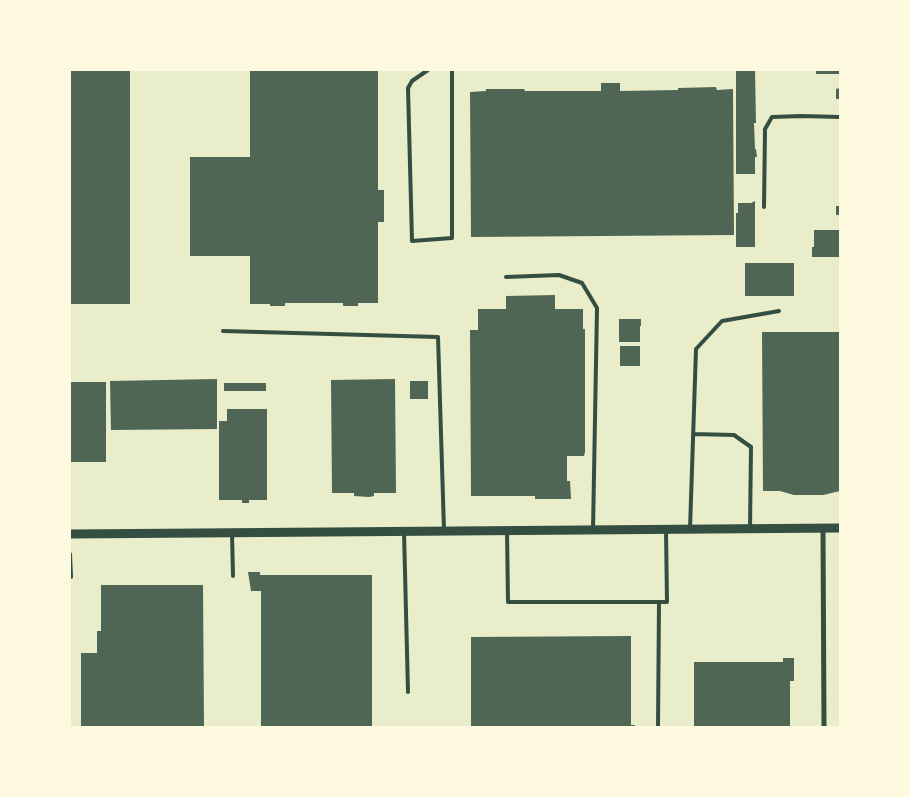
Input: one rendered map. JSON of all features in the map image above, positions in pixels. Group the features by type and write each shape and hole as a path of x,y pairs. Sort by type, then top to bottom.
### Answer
{"street":[{"path":"70,534 840,528"},
{"path":"823,529 824,727"}],"lane":[{"path":"428,70 412,81 408,88 412,241 452,238 452,70"},
{"path":"764,207 765,129 772,117 840,117"},
{"path":"506,277 559,275 582,283 596,308 593,530"},
{"path":"690,530 696,349 722,321 779,311"},
{"path":"223,331 438,337 444,531"},
{"path":"693,434 734,435 751,447 750,529"},
{"path":"507,531 508,602 667,602 666,530"},
{"path":"404,532 408,692"},
{"path":"232,533 233,576"},
{"path":"70,554 70,577"},
{"path":"658,727 659,602"}],"building":[{"path":"70,70 130,70 130,304 70,304"},
{"path":"250,70 378,70 378,190 384,190 384,222 378,222 378,303 358,303 358,306 343,306 343,303 285,303 285,306 250,304 250,256 190,256 190,157 250,157"},
{"path":"736,70 755,70 756,123 754,123 757,157 755,157 755,174 736,174"},
{"path":"816,70 840,70 840,74 816,74"},
{"path":"601,83 620,83 620,91 716,87 717,90 733,89 734,235 471,237 470,92 486,91 486,89 601,91"},
{"path":"840,88 840,99 836,99 836,89"},
{"path":"755,201 755,247 736,247 736,213 738,213 738,203 751,203"},
{"path":"836,206 840,206 840,215 836,215"},
{"path":"814,230 840,230 840,257 812,257"},
{"path":"745,263 794,263 794,296 745,296"},
{"path":"555,295 555,309 583,309 583,329 585,329 585,452 584,456 567,456 567,481 570,481 571,499 535,499 535,496 471,496 470,330 478,330 478,309 506,309 506,296"},
{"path":"619,319 641,319 640,342 619,342"},
{"path":"762,332 840,332 840,491 823,495 794,495 780,491 763,491"},
{"path":"620,346 640,346 640,366 620,366"},
{"path":"217,379 217,429 111,430 110,381"},
{"path":"395,379 396,493 374,493 374,496 369,497 354,496 354,493 332,493 331,380"},
{"path":"410,381 428,381 428,399 410,399"},
{"path":"70,382 106,382 106,462 70,462"},
{"path":"224,383 266,383 266,391 224,391"},
{"path":"227,409 267,409 267,500 249,500 249,503 242,503 242,500 219,500 219,421 227,421"},
{"path":"248,572 260,572 260,575 372,575 372,727 261,727 261,591 251,591"},
{"path":"101,585 203,585 204,727 81,727 81,653 97,653 97,631 101,631"},
{"path":"631,636 631,725 635,725 635,727 471,727 471,637"},
{"path":"783,658 794,658 794,681 790,681 790,727 694,727 694,662 783,662"}]}
